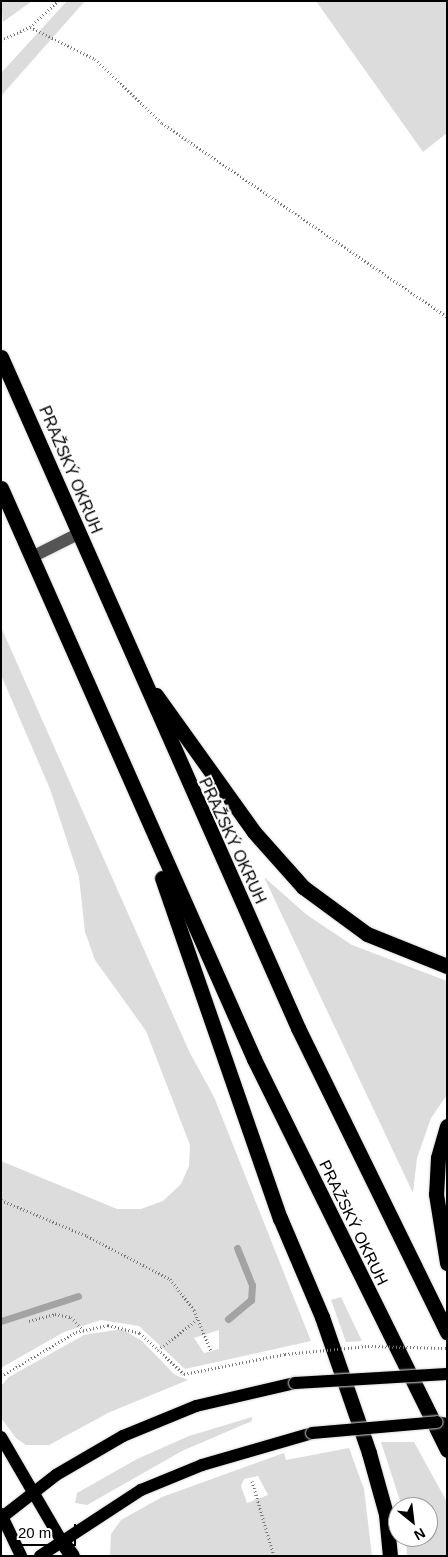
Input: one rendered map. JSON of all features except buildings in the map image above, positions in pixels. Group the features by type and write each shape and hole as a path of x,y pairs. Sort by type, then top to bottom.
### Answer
{"highway":[{"name":"PRAŽSKÝ OKRUH","path":"1,357 298,1028 447,1332"},
{"name":"PRAŽSKÝ OKRUH","path":"1,488 172,881 358,1275 447,1450"},
{"path":"139,671 254,832 303,887 367,934 447,966"},
{"path":"131,790 280,1218 322,1317 369,1453 386,1514 390,1556"},
{"path":"447,1126 438,1158 436,1194 447,1263"},
{"path":"61,1540 72,1556"}],"main road":[{"path":"21,1556 2,1516 32,1492 84,1457 160,1419 223,1398 295,1383 447,1374"},
{"path":"40,1556 61,1540 174,1475 312,1433 377,1424 447,1424"},
{"path":"1,1437 61,1540"}],"lane":[{"path":"32,557 78,534"}],"path":[{"path":"1,40 30,27 57,2"},
{"path":"30,27 95,59 162,123 447,317"},
{"path":"1,1200 156,1269 182,1292 198,1319 211,1351"},
{"path":"29,1320 55,1314 71,1316 83,1330"},
{"path":"158,1350 198,1319"},
{"path":"1,1376 83,1330 108,1324 127,1327 158,1350 184,1374 284,1354 368,1346 447,1348"},
{"path":"252,1481 274,1556"}],"shaded area":[{"path":"1,1 32,1 3,22"},
{"path":"67,1 85,1 1,96 1,73"},
{"path":"316,1 447,1 447,133 423,152"},
{"path":"1,627 189,1051 214,1097 311,1341 185,1369 139,1326 101,1320 64,1332 1,1368 1,1161 117,1209 141,1209 163,1201 181,1184 189,1166 190,1145 146,1031 95,960 85,932 79,877 50,789 1,675","holes":["219,1330 219,1349 204,1353 194,1338"]},
{"path":"264,877 307,915 352,945 447,981 447,1095 431,1118 417,1158 413,1193"},
{"path":"341,1297 362,1341 346,1342 331,1300"},
{"path":"122,1329 142,1341 175,1375 188,1380 110,1412 49,1445 26,1445 16,1438 1,1418 1,1386 9,1377 84,1335"},
{"path":"252,1417 252,1421 182,1451 87,1505 75,1503 77,1493 137,1459 189,1436"},
{"path":"381,1442 414,1442 447,1502 447,1556 407,1556 407,1547 438,1547 438,1497 399,1497"},
{"path":"349,1448 364,1489 372,1556 110,1556 111,1534 121,1520 162,1497 284,1453 286,1460","holes":["258,1476 268,1495 247,1503 241,1486 244,1479"]}],"waterway":[{"path":"228,1319 251,1300 252,1285 237,1248"},
{"path":"1,1321 78,1296"}]}
